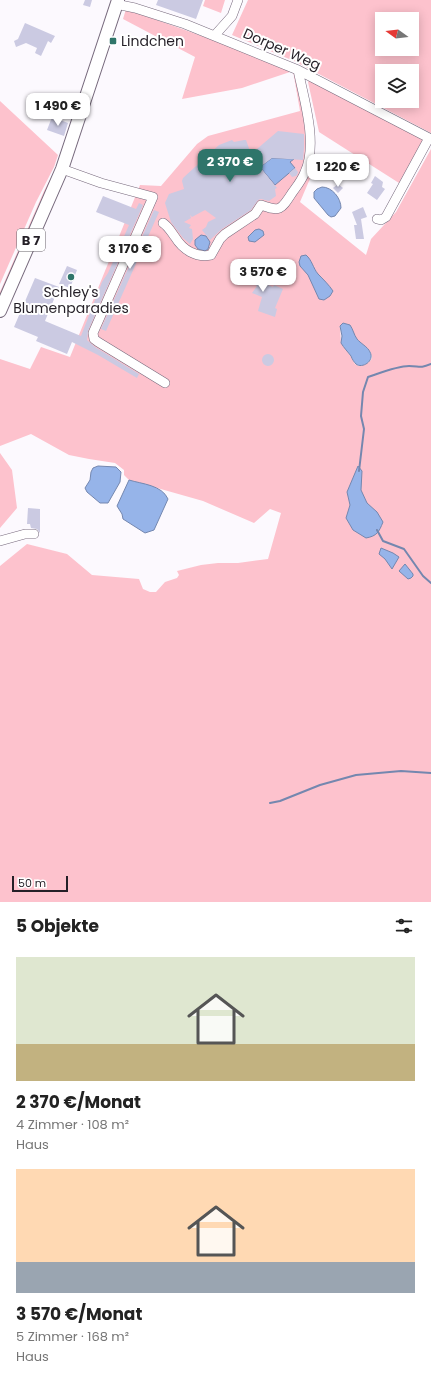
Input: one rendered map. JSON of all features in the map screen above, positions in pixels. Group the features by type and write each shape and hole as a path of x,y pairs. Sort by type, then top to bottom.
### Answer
{"main road":[{"name":"B 7","path":"0,311 62,169 117,2"}],"street":[{"path":"215,35 232,16 238,0"},
{"name":"Dorper Weg","path":"117,2 215,35 298,70 430,139 386,217 381,220 377,219"},
{"path":"163,223 167,226 179,243 187,250 204,257 211,255 220,239 225,234 255,214 261,205 274,210 280,208 286,203 305,173 309,162 309,127 298,70"},
{"path":"62,169 101,183 153,197 93,334 94,339 98,342 165,383"},
{"path":"0,541 25,534 34,534"}],"shaded area":[{"path":"205,0 225,0 221,13 203,6"},
{"path":"248,0 431,0 431,133 383,108 419,108 419,64 375,64 375,104 294,61 232,35"},
{"path":"126,9 227,45 293,71 242,88 182,99 195,57 123,19"},
{"path":"293,71 302,76 312,127 315,167 300,202 366,255 371,239 396,212 431,149 431,902 0,902 0,566 27,544 67,554 92,575 139,579 143,589 150,592 156,592 165,582 177,578 179,575 177,571 201,565 238,563 268,559 281,513 270,509 254,523 203,501 129,480 124,475 124,470 115,463 69,455 31,434 0,446 0,359 30,369 41,347 70,357 140,185 161,186 197,144 208,136 300,111","holes":["343,323 350,325 355,337 370,351 372,357 366,364 359,366 355,364 341,343 340,326"]},
{"path":"310,79 423,140 423,145 399,183 319,132 308,82"},
{"path":"0,101 58,155 54,167 36,202 0,284"},
{"path":"53,174 0,301 0,292 44,191"},
{"path":"0,453 12,470 17,508 0,528"}],"water":[{"path":"272,158 294,159 290,162 295,168 275,185 260,167"},
{"path":"322,187 326,187 338,197 341,208 335,216 331,217 328,215 314,198 314,192"},
{"path":"259,229 263,231 264,235 255,242 249,241 248,237 255,230"},
{"path":"201,235 206,236 210,242 208,249 205,251 198,249 195,245 195,240"},
{"path":"306,255 310,259 318,274 333,291 330,296 324,300 319,299 308,275 300,266 299,262 301,256"},
{"path":"343,323 350,325 357,339 368,348 370,352 371,358 364,365 361,366 356,364 341,343 342,336 340,326"},
{"path":"98,466 116,467 121,472 120,482 108,503 100,503 87,492 85,488 90,480 93,468"},
{"path":"358,466 362,471 361,490 367,503 377,512 383,522 377,533 366,538 353,530 346,518 350,505 347,492"},
{"path":"129,480 156,488 165,494 168,499 154,530 145,533 123,519 117,506"},
{"path":"381,548 399,557 392,569 385,559 379,554"},
{"path":"405,564 413,574 411,578 408,579 399,571"}],"building":[{"path":"85,0 92,0 90,7 83,5"},
{"path":"158,0 203,0 196,19 156,5"},
{"path":"25,23 55,36 51,43 48,41 41,56 35,53 37,48 26,43 16,47 14,41 18,39"},
{"path":"52,117 68,123 64,136 47,130"},
{"path":"278,131 304,134 304,148 303,160 272,158 260,167 277,188 275,189 276,196 269,201 261,199 258,200 251,210 222,229 210,240 202,230 206,227 208,222 216,218 205,210 192,217 190,215 191,218 184,222 191,225 189,228 192,229 193,239 190,244 183,238 171,222 165,203 169,194 184,189 182,181 183,178 219,145 232,140 234,142 246,140 251,154"},
{"path":"323,160 341,171 336,181 318,170"},
{"path":"295,168 298,172 297,175 292,177 289,173"},
{"path":"375,176 383,182 382,187 385,189 377,200 367,193 373,184 371,183"},
{"path":"338,184 343,188 338,193 333,188"},
{"path":"103,196 136,209 139,203 143,205 88,331 87,340 95,347 139,374 137,378 98,355 72,342 67,354 36,341 38,337 14,327 35,278 59,287 45,321 81,336 102,282 108,273 129,225 96,212"},
{"path":"363,207 367,217 361,219 364,239 356,239 354,225 357,225 352,212"},
{"path":"154,210 159,212 106,331 101,329"},
{"path":"67,266 77,270 70,288 59,284"},
{"path":"249,272 258,278 256,280 273,287 274,285 283,289 275,308 277,309 275,317 258,311 262,297 252,293 257,286 245,279 241,284 232,279 236,273 239,275 241,273 247,276"},
{"path":"266,354 270,354 274,360 270,366 266,366 262,362 262,358"},
{"path":"28,508 40,509 40,533 37,529 31,528 30,524 27,524"}],"waterway":[{"path":"359,471 364,429 361,416 363,392 368,377 399,367 422,367 431,364"},
{"path":"377,530 383,541 404,549 423,576 431,583"},
{"path":"270,803 280,801 320,785 356,775 401,771 431,773"}],"place":[{"name":"Lindchen","path":"113,41"},
{"name":"Schley's Blumenparadies","path":"71,277"}]}
